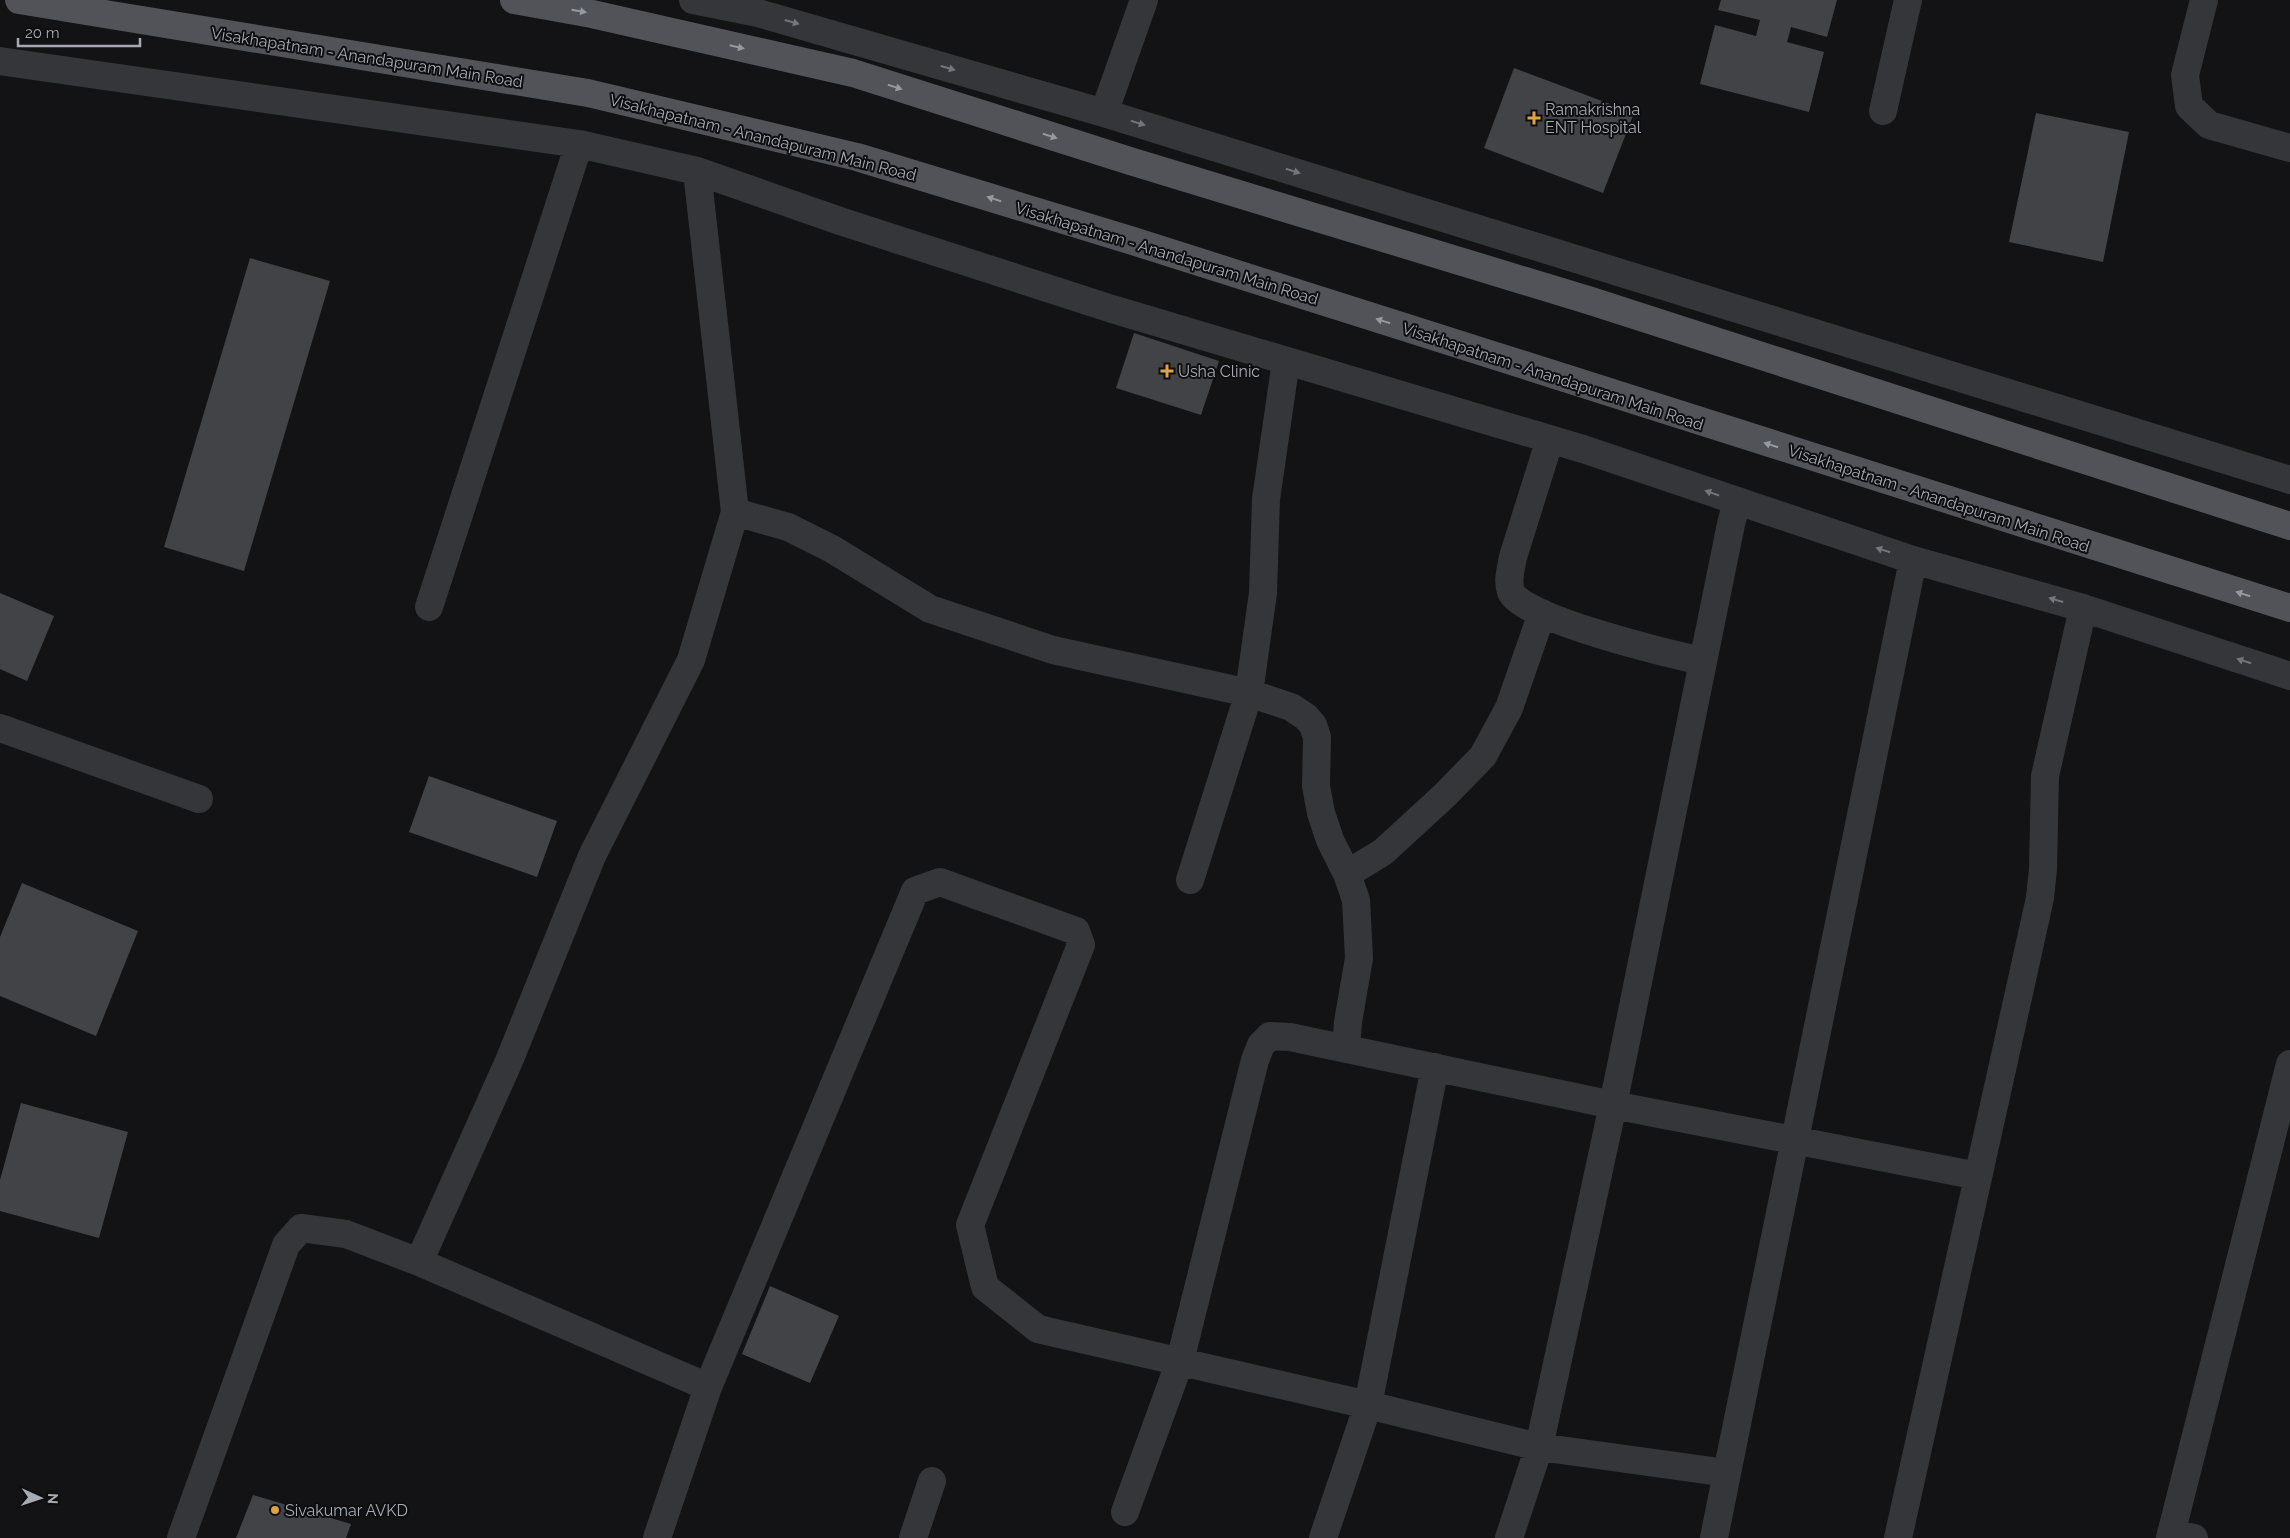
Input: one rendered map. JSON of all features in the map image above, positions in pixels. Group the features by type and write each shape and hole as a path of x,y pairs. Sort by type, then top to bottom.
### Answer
{"main road":[{"name":"Visakhapatnam - Anandapuram Main Road","path":"18,0 588,93 857,157 1133,241 2290,608"},
{"path":"514,0 592,14 853,74 1130,161 1591,301 2290,526"}],"street":[{"path":"693,0 758,13 1104,113 2290,480"},
{"path":"1104,113 1144,0"},
{"path":"1883,111 1908,0"},
{"path":"2204,0 2185,74 2189,106 2209,125 2290,148"},
{"path":"0,61 579,144 697,171 840,221 1074,297 1550,439 1913,560 2083,608 2290,676"},
{"path":"429,607 579,144"},
{"path":"419,1262 509,1061 592,856 690,660 735,512 697,171"},
{"path":"1190,880 1249,694 1263,593 1266,498 1286,361"},
{"path":"1550,439 1513,558 1509,577 1511,592 1521,603 1542,614 1612,638 1703,662"},
{"path":"1509,1538 1539,1447 1613,1106 1737,501"},
{"path":"735,512 788,527 832,549 930,609 1053,650 1249,694 1291,707 1306,716 1313,725 1318,737 1316,786 1321,813 1330,840 1347,874 1356,900 1359,958 1347,1037"},
{"path":"1714,1538 1913,560"},
{"path":"1898,1538 2040,898 2043,869 2045,776 2083,608"},
{"path":"1347,874 1383,852 1445,795 1483,756 1509,708 1542,614"},
{"path":"0,728 199,799"},
{"path":"657,1538 708,1387 915,891 940,882 1076,931 1081,945 970,1225 985,1287 1038,1329 1368,1405 1539,1447 1727,1473"},
{"path":"1125,1512 1180,1361 1255,1060 1261,1045 1270,1036 1347,1037 1435,1067 1613,1106 1978,1176"},
{"path":"2179,1536 2290,1064"},
{"path":"1323,1538 1368,1405 1435,1067"},
{"path":"182,1538 286,1245 301,1228 346,1234 419,1262 708,1387"},
{"path":"913,1538 932,1481"}],"building":[{"path":"1721,0 1837,0 1827,37 1791,27 1787,42 1824,52 1809,112 1700,84 1715,25 1756,36 1760,20 1718,10"},
{"path":"1514,68 1634,113 1603,193 1484,148"},
{"path":"2036,113 2129,132 2103,262 2009,242"},
{"path":"250,258 330,281 244,571 164,547"},
{"path":"1134,333 1219,361 1201,415 1116,388"},
{"path":"0,593 54,616 27,681 0,669"},
{"path":"429,776 557,821 537,877 409,832"},
{"path":"22,883 138,931 96,1036 0,996 0,937"},
{"path":"21,1103 128,1132 99,1238 0,1211 0,1180"},
{"path":"770,1286 839,1316 810,1383 742,1354"},
{"name":"Sivakumar AVKD","path":"253,1495 351,1524 346,1538 236,1538"}],"place":[{"name":"Ramakrishna ENT Hospital","path":"1534,118"},
{"name":"Usha Clinic","path":"1167,371"},
{"name":"Sivakumar AVKD","path":"275,1510"}]}
